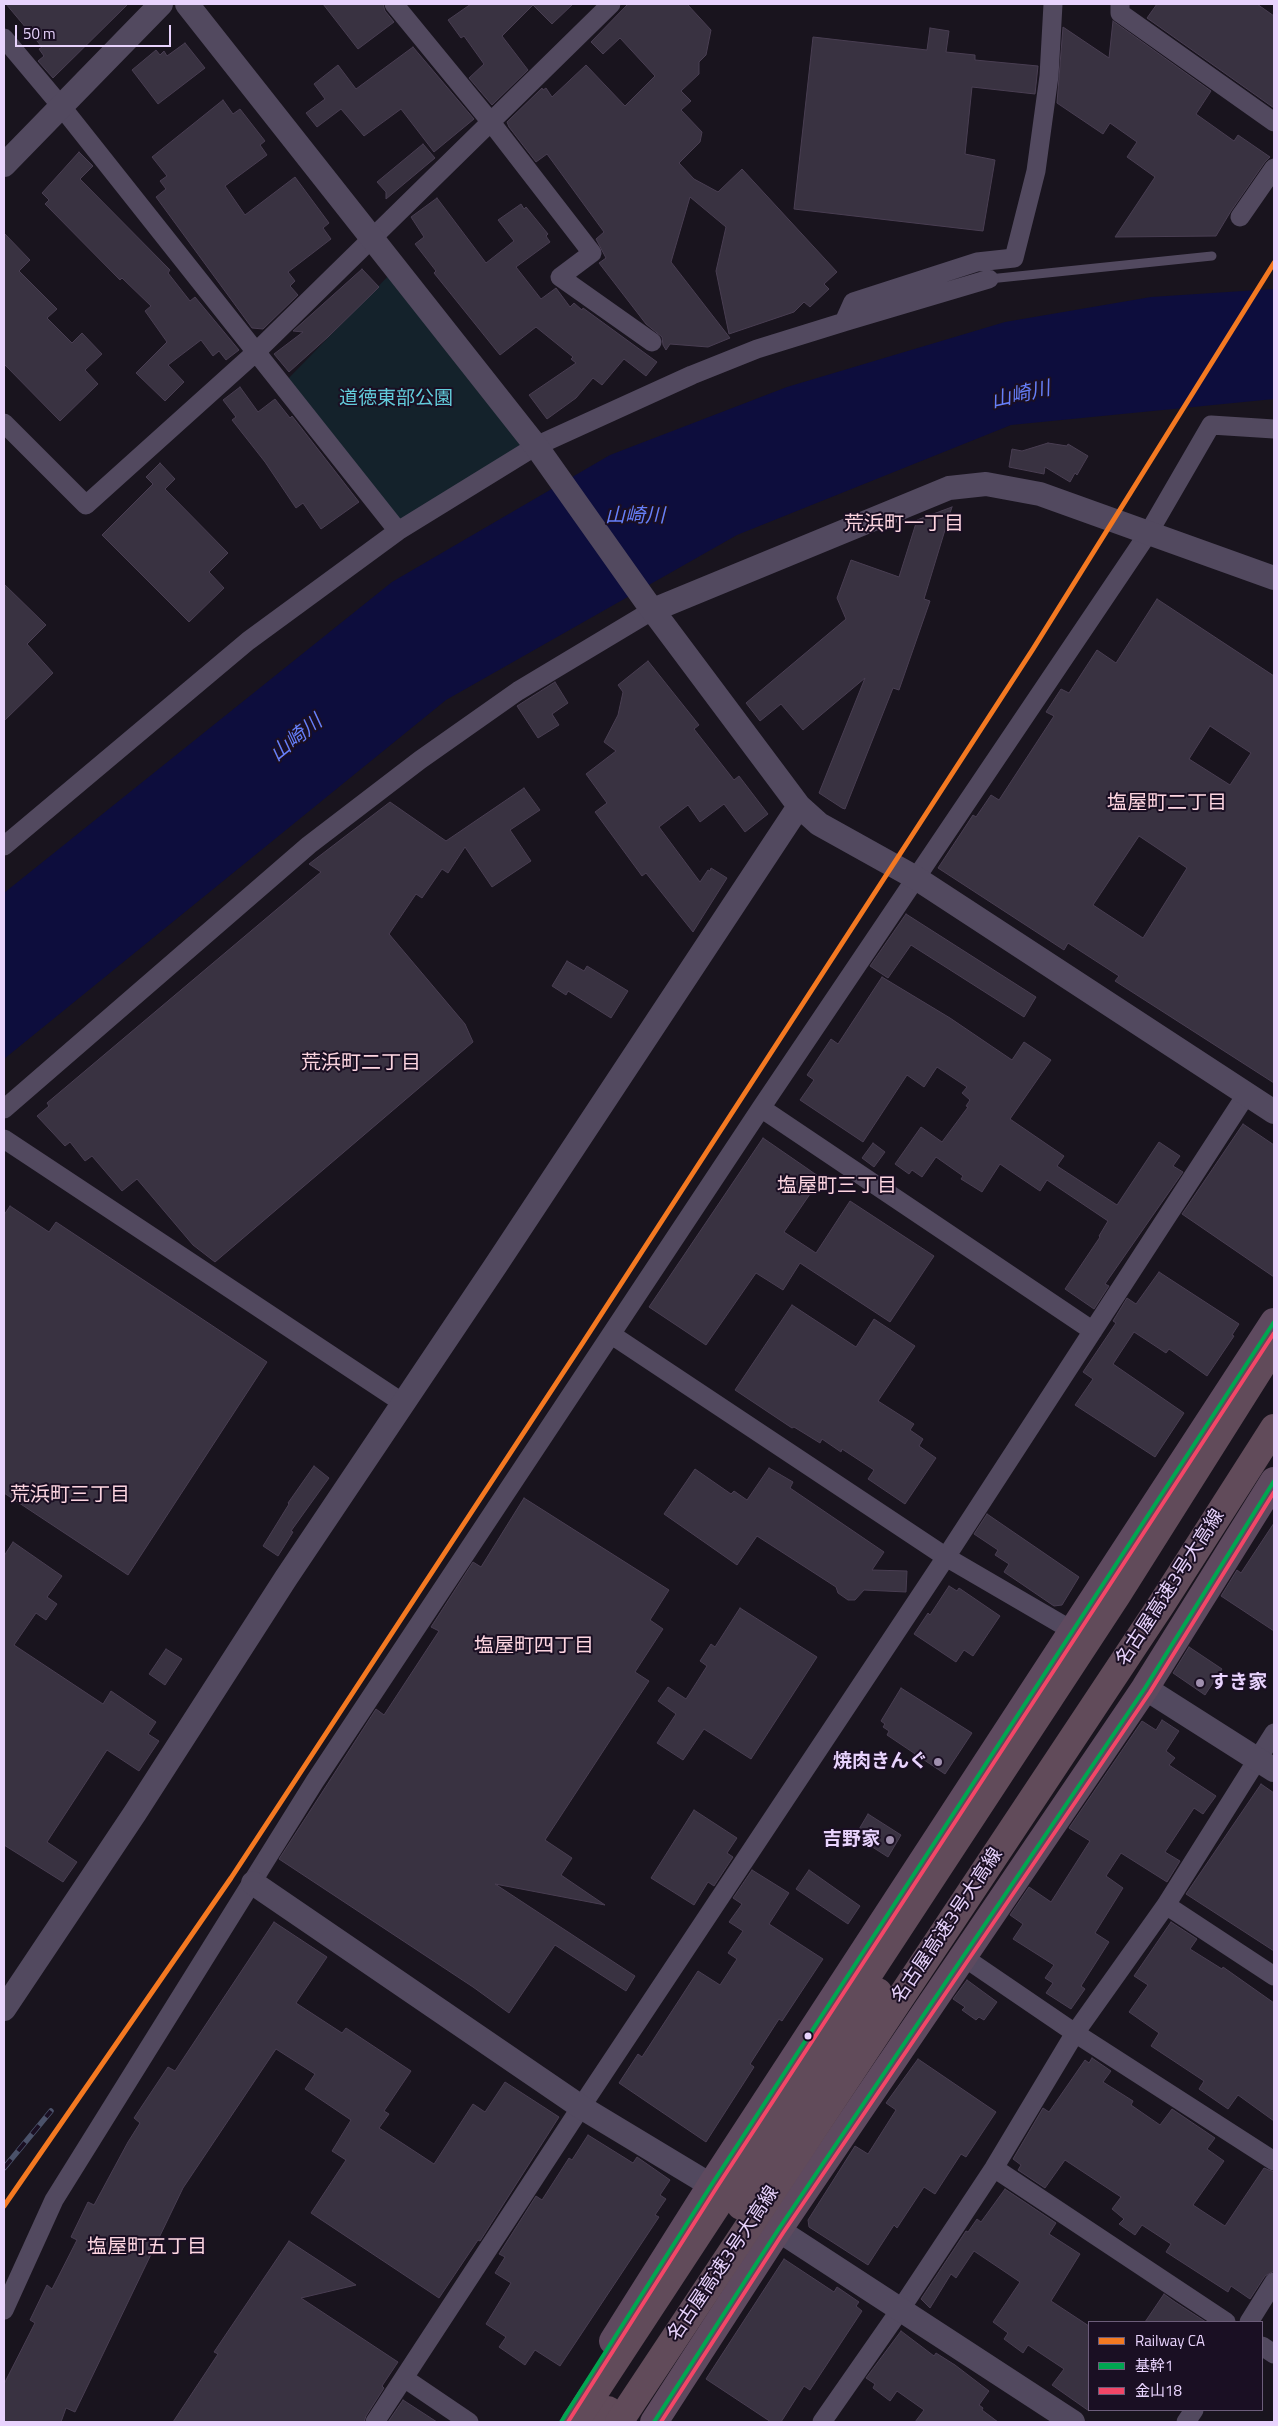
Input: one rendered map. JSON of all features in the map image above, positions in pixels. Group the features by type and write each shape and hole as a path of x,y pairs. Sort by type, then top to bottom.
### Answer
{"highway":[{"path":"561,2422 712,2184 1274,1322"},
{"name":"名古屋高速3号大高線","path":"575,2422 1118,1595 1274,1346"},
{"name":"名古屋高速3号大高線","path":"608,2418 1161,1606 1274,1428"},
{"path":"654,2422 778,2230 1145,1688 1274,1481"},
{"path":"608,2418 956,1872 1118,1595"}],"street":[{"path":"4,165 161,4"},
{"path":"187,4 540,452 649,605 799,806 819,824 916,878 1274,1112"},
{"path":"394,4 490,121 592,253 560,277 652,342"},
{"path":"4,423 86,505 256,352 611,4"},
{"path":"844,322 853,302 977,262 1014,258 1036,171 1049,76 1053,4"},
{"path":"1120,4 1120,13 1274,122"},
{"path":"4,38 61,106 398,531"},
{"path":"1240,217 1274,168"},
{"path":"4,846 248,641 398,531 540,452 692,375 757,349 989,279"},
{"path":"4,2310 54,2200 363,1709 761,1108 1150,532 1211,425 1274,428"},
{"path":"4,1109 309,846 404,772 518,691 649,605 949,488 986,484 1040,494 1274,578"},
{"path":"4,2010 403,1403 799,806"},
{"path":"375,2422 581,2107 946,1557 1246,1095"},
{"path":"761,1108 1093,1331"},
{"path":"4,1139 403,1403"},
{"path":"612,1335 946,1557 1073,1631"},
{"path":"1145,1688 1265,1764"},
{"path":"822,2422 900,2310 994,2168 1074,2033 1265,1764 1274,1733"},
{"path":"253,1883 581,2107 712,2184 778,2230 1073,2422"},
{"path":"1166,1904 1274,1976"},
{"path":"962,1956 1074,2033 1274,2161"},
{"path":"994,2168 1224,2321"},
{"path":"1250,2321 1274,2282"},
{"path":"1263,2347 1274,2354"},
{"path":"404,2378 469,2422"},
{"path":"1186,2422 1193,2411"}],"lane":[{"path":"989,279 1212,256"}],"green space":[{"name":"道徳東部公園","path":"396,268 536,446 398,531 282,385"}],"water":[{"name":"山崎川","path":"1274,289 1274,399 1011,425 737,535 446,700 4,1059 4,893 392,582 610,455 787,387 1005,322 1151,297"}],"building":[{"path":"6,4 128,4 53,78 38,61 44,56 39,49 42,47"},
{"path":"323,4 383,4 385,11 394,22 358,49"},
{"path":"471,4 573,4 552,24 533,5 502,36 528,70 492,105 469,78 484,64 464,36 461,38 448,20"},
{"path":"628,4 687,4 711,30 706,55 699,62 699,74 681,91 691,101 681,110 702,132 700,142 679,163 694,179 718,192 742,169 837,272 824,284 829,289 810,307 804,302 794,312 729,334 716,271 726,227 690,197 671,262 730,338 708,347 670,344 666,350 662,337 646,324 599,263 606,258 596,239 604,232 547,154 536,162 509,127 507,122 542,88 543,90 546,88 552,97 586,65 625,106 655,76 620,38 603,54 591,42"},
{"path":"1157,4 1257,4 1274,16 1274,108 1147,18"},
{"path":"1113,21 1211,91 1196,114 1234,141 1238,135 1270,157 1231,211 1216,236 1115,237 1155,177 1127,157 1137,142 1110,123 1103,134 1057,103 1063,27 1109,58"},
{"path":"930,28 949,31 946,52 975,55 975,60 1038,66 1035,94 972,87 965,154 995,160 983,231 794,209 813,37 927,50"},
{"path":"185,43 205,68 158,104 132,70 156,50 160,55 164,51 167,56"},
{"path":"413,47 474,119 434,152 401,109 364,136 341,109 317,127 306,113 325,99 314,84 338,65 356,89"},
{"path":"223,100 233,114 240,109 265,141 260,145 267,155 225,186 245,215 295,177 329,223 323,228 331,239 288,272 295,281 290,286 298,295 263,329 252,328 156,197 166,189 160,181 167,176 152,157"},
{"path":"423,144 435,158 386,199 386,192 377,182"},
{"path":"79,152 93,166 80,179 170,270 168,273 190,301 195,297 239,350 226,360 219,351 213,356 201,340 168,365 184,382 165,401 136,373 167,342 145,311 151,306 122,278 120,280 45,204 49,200 42,193"},
{"path":"437,198 486,263 514,241 498,220 521,204 524,209 526,207 548,234 546,236 550,242 516,267 541,299 556,288 570,307 574,303 582,310 583,308 657,362 646,376 624,359 602,385 593,378 576,398 547,419 529,395 576,363 571,359 573,357 536,327 500,355 434,273 436,271 415,244 424,237 411,217"},
{"path":"4,233 30,260 19,271 57,309 47,318 72,343 82,333 102,354 85,370 98,384 60,421 4,364"},
{"path":"362,269 379,287 289,372 274,354 303,332 293,331"},
{"path":"240,387 258,412 275,399 290,418 292,416 359,502 321,529 303,503 296,508 265,462 232,420 236,417 223,400"},
{"path":"1048,443 1067,446 1068,444 1088,456 1077,475 1075,473 1070,482 1045,467 1044,474 1009,467 1012,449 1022,451"},
{"path":"160,463 175,479 165,489 228,553 209,572 224,588 189,622 102,535 153,484 146,477"},
{"path":"952,507 924,599 930,601 899,690 893,688 845,809 842,808 819,793 865,678 803,730 781,704 760,721 746,703 846,619 837,598 851,560 899,577 917,520"},
{"path":"4,584 46,625 27,644 53,673 4,721"},
{"path":"1157,599 1274,676 1274,1083 1115,981 1119,976 1068,943 1064,950 938,868 973,815 976,817 991,795 999,800 1054,716 1046,712 1061,689 1069,693 1097,650 1116,663","holes":["1210,726 1251,753 1230,785 1189,759","1139,836 1187,868 1143,938 1093,905"]},
{"path":"648,661 699,725 694,729 734,780 739,776 768,814 745,832 724,804 700,822 688,805 659,827 700,882 711,868 727,878 693,932 646,873 642,876 595,812 607,803 586,774 616,751 604,742 618,715 623,692 618,685"},
{"path":"555,682 568,703 552,714 559,725 538,738 517,706"},
{"path":"524,788 540,810 510,830 531,861 492,887 465,847 448,873 442,869 422,898 416,894 389,934 465,1024 473,1042 215,1262 193,1245 137,1179 122,1191 92,1156 85,1161 70,1142 65,1146 37,1116 49,1106 47,1103 321,872 309,864 390,802 446,841"},
{"path":"906,914 1036,997 1024,1017 911,945 888,978 870,966"},
{"path":"567,961 584,971 587,966 628,991 611,1018 568,991 566,995 552,986"},
{"path":"882,977 950,1018 1012,1060 1024,1042 1051,1060 1010,1119 1064,1156 1057,1166 1117,1205 1159,1142 1180,1156 1173,1166 1183,1172 1105,1284 1109,1286 1094,1309 1065,1289 1100,1237 1108,1221 1047,1180 1040,1191 1000,1164 982,1192 961,1179 963,1176 936,1157 922,1177 912,1170 909,1174 895,1164 921,1127 942,1142 968,1107 966,1106 970,1100 962,1093 967,1087 937,1067 924,1087 907,1075 863,1142 800,1100 814,1080 807,1075 831,1039 838,1044"},
{"path":"1243,1124 1274,1145 1274,1277 1182,1214"},
{"path":"763,1138 821,1178 784,1232 816,1253 850,1201 934,1256 890,1322 800,1263 783,1290 756,1273 706,1345 649,1307"},
{"path":"873,1143 885,1152 874,1167 862,1158"},
{"path":"10,1206 49,1232 56,1222 267,1362 128,1575 4,1493 4,1215"},
{"path":"1159,1272 1239,1324 1232,1335 1234,1336 1207,1376 1169,1349 1166,1353 1134,1332 1113,1364 1184,1413 1155,1457 1075,1405 1093,1379 1083,1372 1116,1323 1113,1321 1127,1298 1136,1304"},
{"path":"792,1305 856,1347 874,1319 915,1346 878,1401 914,1424 910,1430 923,1439 919,1446 936,1458 905,1504 868,1479 874,1470 842,1449 841,1452 822,1439 820,1443 794,1427 792,1428 735,1390"},
{"path":"314,1466 329,1478 291,1531 293,1532 278,1556 263,1546 288,1503"},
{"path":"769,1468 793,1482 790,1488 884,1552 872,1570 907,1571 906,1592 864,1590 855,1600 848,1600 838,1593 836,1587 757,1536 737,1565 664,1514 695,1469 731,1494 734,1491 747,1500"},
{"path":"524,1498 669,1590 650,1620 663,1629 635,1672 649,1681 545,1840 572,1858 561,1875 605,1905 495,1884 635,1976 626,1991 555,1945 509,2013 473,1987 279,1859 376,1709 384,1715 439,1631 431,1627 473,1562 481,1567"},
{"path":"987,1514 1079,1577 1062,1605 1054,1606 1004,1572 1009,1564 995,1555 998,1550 974,1534"},
{"path":"1274,1523 1274,1631 1221,1596 1237,1570 1241,1573"},
{"path":"13,1542 62,1576 47,1597 57,1604 46,1620 36,1613 14,1645 103,1704 111,1691 156,1722 148,1734 159,1741 139,1771 107,1750 47,1842 77,1862 63,1882 4,1845 4,1556"},
{"path":"949,1586 957,1591 959,1588 1000,1616 973,1656 964,1650 956,1662 914,1634 928,1613 930,1615"},
{"path":"740,1608 817,1657 751,1759 704,1729 683,1760 657,1743 676,1714 658,1701 668,1687 686,1699 707,1666 700,1661 711,1644 715,1647"},
{"path":"1189,1647 1222,1669 1205,1695 1173,1673"},
{"path":"166,1649 182,1659 165,1685 149,1674"},
{"path":"901,1688 972,1733 945,1774 887,1735 889,1731 883,1727 885,1724 881,1721"},
{"path":"1162,1720 1179,1731 1166,1751 1175,1758 1169,1765 1216,1796 1203,1814 1194,1808 1165,1852 1180,1861 1167,1882 1121,1853 1106,1876 1123,1888 1095,1933 1109,1942 1081,1986 1085,1989 1071,2009 1046,1993 1053,1983 1045,1978 1054,1965 1013,1939 1023,1924 1010,1915 1029,1887 1051,1902 1090,1841 1069,1828 1142,1721 1156,1730"},
{"path":"1261,1784 1274,1793 1274,1951 1186,1894"},
{"path":"694,1810 737,1838 727,1853 733,1857 714,1886 708,1882 694,1905 651,1878"},
{"path":"868,1814 901,1835 888,1857 855,1836"},
{"path":"752,1870 789,1893 769,1924 823,1959 782,2021 779,2019 750,2064 754,2067 706,2142 619,2083 638,2054 642,2057 698,1971 720,1985 737,1959 728,1953 743,1931 729,1922 742,1904 733,1898"},
{"path":"809,1870 860,1906 848,1924 796,1889"},
{"path":"274,1922 327,1957 296,2003 342,2033 346,2028 411,2071 384,2111 389,2114 379,2128 434,2164 473,2104 485,2112 505,2082 559,2117 480,2241 478,2240 439,2298 311,2213 346,2160 332,2151 351,2120 305,2089 315,2074 276,2049 183,2188 75,2412 66,2408 61,2422 4,2422 4,2384 35,2323 30,2320 47,2285 52,2289 77,2240 71,2237 88,2202 94,2205 140,2123 134,2118 168,2067 175,2071"},
{"path":"1171,1922 1197,1939 1190,1949 1222,1969 1223,1967 1274,2003 1274,2121 1238,2095 1228,2109 1199,2089 1204,2081 1151,2046 1159,2033 1129,2012 1148,1985 1134,1976"},
{"path":"967,1980 997,2002 984,2020 979,2017 976,2020 962,2010 965,2007 953,1999"},
{"path":"1092,2058 1111,2071 1103,2082 1133,2101 1131,2105 1160,2125 1172,2109 1215,2138 1207,2149 1224,2161 1193,2205 1225,2226 1264,2168 1274,2172 1274,2271 1265,2276 1250,2299 1231,2286 1228,2292 1166,2252 1171,2244 1142,2225 1135,2235 1119,2224 1124,2219 1112,2209 1121,2197 1065,2160 1045,2188 1018,2170 1021,2165 1013,2159 1043,2108 1049,2112 1085,2060 1089,2063"},
{"path":"918,2059 996,2112 966,2157 961,2154 935,2194 924,2187 897,2228 894,2225 868,2265 809,2227 808,2220 855,2146 868,2154 896,2110 886,2103"},
{"path":"588,2135 633,2163 637,2157 670,2180 660,2195 666,2199 655,2215 659,2217 560,2366 535,2350 525,2365 499,2347 506,2337 486,2324 511,2283 495,2273 505,2257 499,2254 536,2196 542,2200 569,2158 572,2160"},
{"path":"1005,2189 1056,2223 1049,2234 1080,2254 1051,2301 1088,2325 1088,2410 1052,2385 1064,2369 1028,2345 1023,2353 1004,2339 1008,2333 993,2322 1020,2282 974,2251 956,2278 951,2274 930,2308 921,2299 966,2231 968,2232 977,2219 981,2222"},
{"path":"289,2241 356,2285 301,2298 398,2362 382,2386 384,2388 364,2422 173,2422 218,2354 214,2352"},
{"path":"784,2259 834,2292 837,2287 859,2302 856,2306 862,2311 810,2390 804,2386 781,2422 771,2422 706,2379"},
{"path":"1164,2294 1204,2321 1146,2321"},
{"path":"901,2331 934,2356 936,2353 955,2365 989,2391 979,2405 983,2408 982,2410 998,2422 915,2422 924,2410 897,2391 890,2401 873,2388 875,2384 866,2378"},
{"path":"403,2400 437,2422 388,2422"}],"railway":[{"path":"4,2168 51,2111"}],"rail line":[{"name":"CA","path":"4,2206 231,1878 582,1344 1033,649 1274,263"}],"transit line":[{"name":"基幹1","path":"561,2422 712,2184 1274,1322"},
{"name":"金山18","path":"568,2422 717,2187 1274,1333"},
{"name":"基幹1","path":"654,2422 778,2230 1145,1688 1274,1481"},
{"name":"金山18","path":"661,2422 783,2233 1150,1692 1274,1492"}],"place":[{"name":"すき家","path":"1200,1683"},
{"name":"焼肉きんぐ","path":"938,1762"},
{"name":"吉野家","path":"890,1840"}],"district":[{"name":"荒浜町一丁目","path":"904,525"},
{"name":"塩屋町二丁目","path":"1167,804"},
{"name":"荒浜町二丁目","path":"361,1064"},
{"name":"塩屋町三丁目","path":"837,1187"},
{"name":"荒浜町三丁目","path":"70,1496"},
{"name":"塩屋町四丁目","path":"534,1647"},
{"name":"塩屋町五丁目","path":"147,2248"}]}
